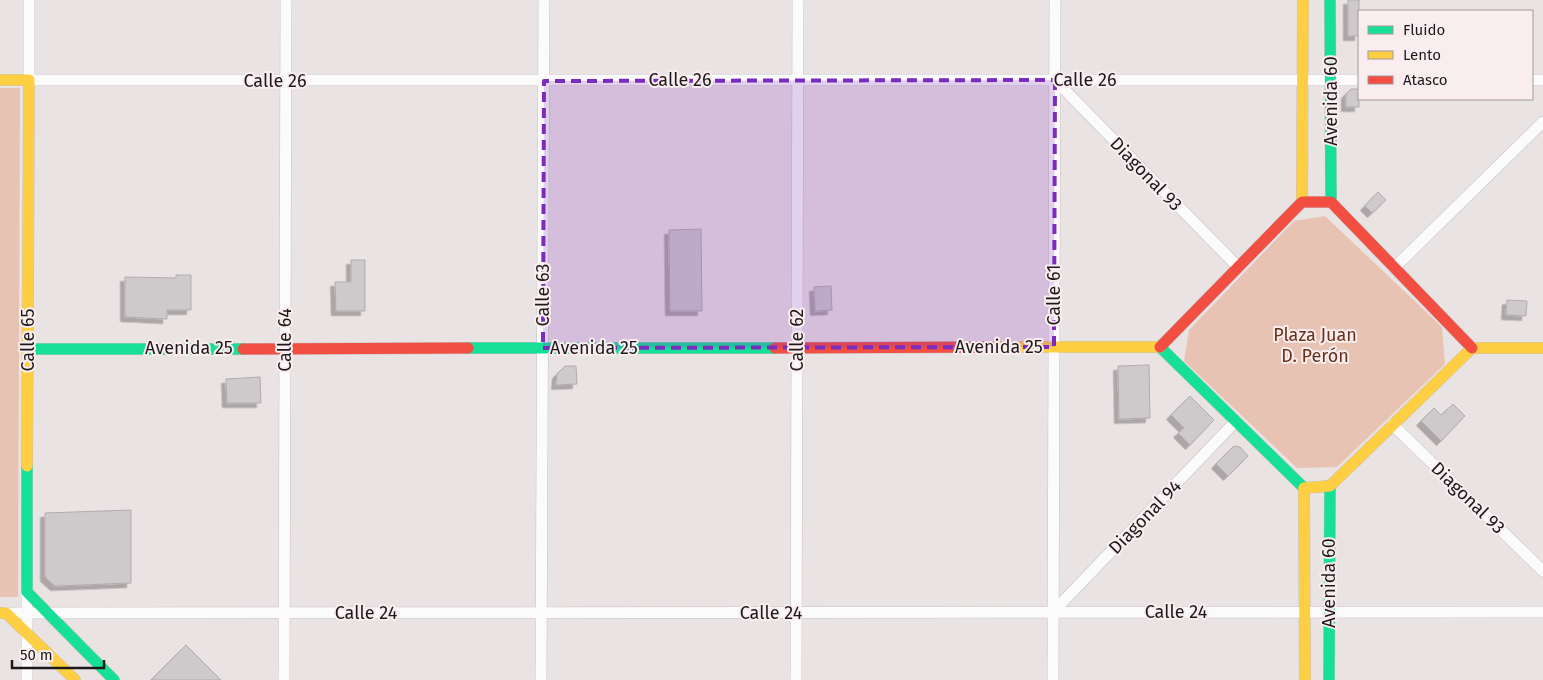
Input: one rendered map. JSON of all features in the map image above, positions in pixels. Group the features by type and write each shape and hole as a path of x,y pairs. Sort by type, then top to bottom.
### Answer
{"main road":[{"name":"Avenida 60","path":"1302,202 1303,0"},
{"name":"Avenida 60","path":"1330,0 1331,202"},
{"name":"Calle 26","path":"0,80 29,80"},
{"name":"Calle 65","path":"27,592 29,80"},
{"path":"1472,348 1331,202 1302,202 1160,347 1304,488 1330,486 1472,348 1543,348"},
{"name":"Avenida 25","path":"28,348 1160,347"},
{"name":"Avenida 60","path":"1329,680 1330,486"},
{"name":"Avenida 60","path":"1304,488 1305,680"},
{"path":"27,592 114,680"},
{"path":"3,613 27,632 75,680"}],"street":[{"name":"Calle 65","path":"29,0 29,80"},
{"name":"Calle 64","path":"284,680 286,0"},
{"name":"Calle 63","path":"542,680 544,0"},
{"name":"Calle 62","path":"796,680 798,0"},
{"name":"Calle 61","path":"1053,680 1055,0"},
{"name":"Calle 26","path":"29,80 1358,80"},
{"name":"Diagonal 93","path":"1055,80 1238,267"},
{"path":"1394,268 1543,122"},
{"name":"Diagonal 94","path":"1053,612 1236,421"},
{"name":"Diagonal 93","path":"1392,424 1543,572"},
{"name":"Calle 65","path":"27,592 27,680"},
{"name":"Calle 24","path":"3,613 1543,612"}],"highlighted area":[{"path":"1055,80 1054,347 543,348 544,81"}],"green space":[{"path":"0,88 20,88 18,597 0,597"},
{"name":"Plaza Juan D. Perón","path":"1325,216 1442,327 1445,364 1337,467 1297,468 1184,361 1189,330 1294,221"}],"building":[{"path":"1348,0 1359,0 1358,36 1348,36"},
{"path":"1351,89 1358,89 1359,107 1346,107 1346,94"},
{"path":"1378,192 1386,200 1372,213 1365,206"},
{"path":"701,229 702,311 670,311 669,230"},
{"path":"351,260 365,260 365,311 336,311 335,282 351,282"},
{"path":"176,275 191,275 191,310 167,310 167,319 125,317 125,277 176,278"},
{"path":"831,286 832,310 815,311 814,287"},
{"path":"1507,300 1527,301 1526,316 1506,315"},
{"path":"1149,365 1150,418 1119,419 1118,366"},
{"path":"565,366 576,366 577,384 556,385 557,374"},
{"path":"260,377 261,403 227,403 226,379"},
{"path":"1190,396 1214,420 1190,445 1178,433 1184,428 1171,415"},
{"path":"1453,404 1465,416 1441,441 1421,421 1434,408 1441,415"},
{"path":"1234,446 1240,447 1248,456 1228,476 1216,464"},
{"path":"131,510 131,583 55,586 45,577 45,513"},
{"path":"186,645 221,680 151,680"}],"traffic: fast":[{"path":"1330,0 1331,202"},
{"path":"1160,347 1304,488"},
{"path":"468,348 775,348"},
{"path":"28,349 243,349"},
{"path":"27,466 27,592 114,680"},
{"path":"1329,680 1330,486"}],"traffic: slow":[{"path":"1302,202 1303,0"},
{"path":"0,80 29,80 27,466"},
{"path":"993,347 1160,347"},
{"path":"1304,488 1330,486 1472,348"},
{"path":"1472,348 1543,348"},
{"path":"1304,488 1305,680"},
{"path":"0,613 6,613 75,680"}],"traffic: jam":[{"path":"1160,347 1302,202 1331,202 1472,348"},
{"path":"775,348 993,347"},
{"path":"243,349 468,348"}]}
